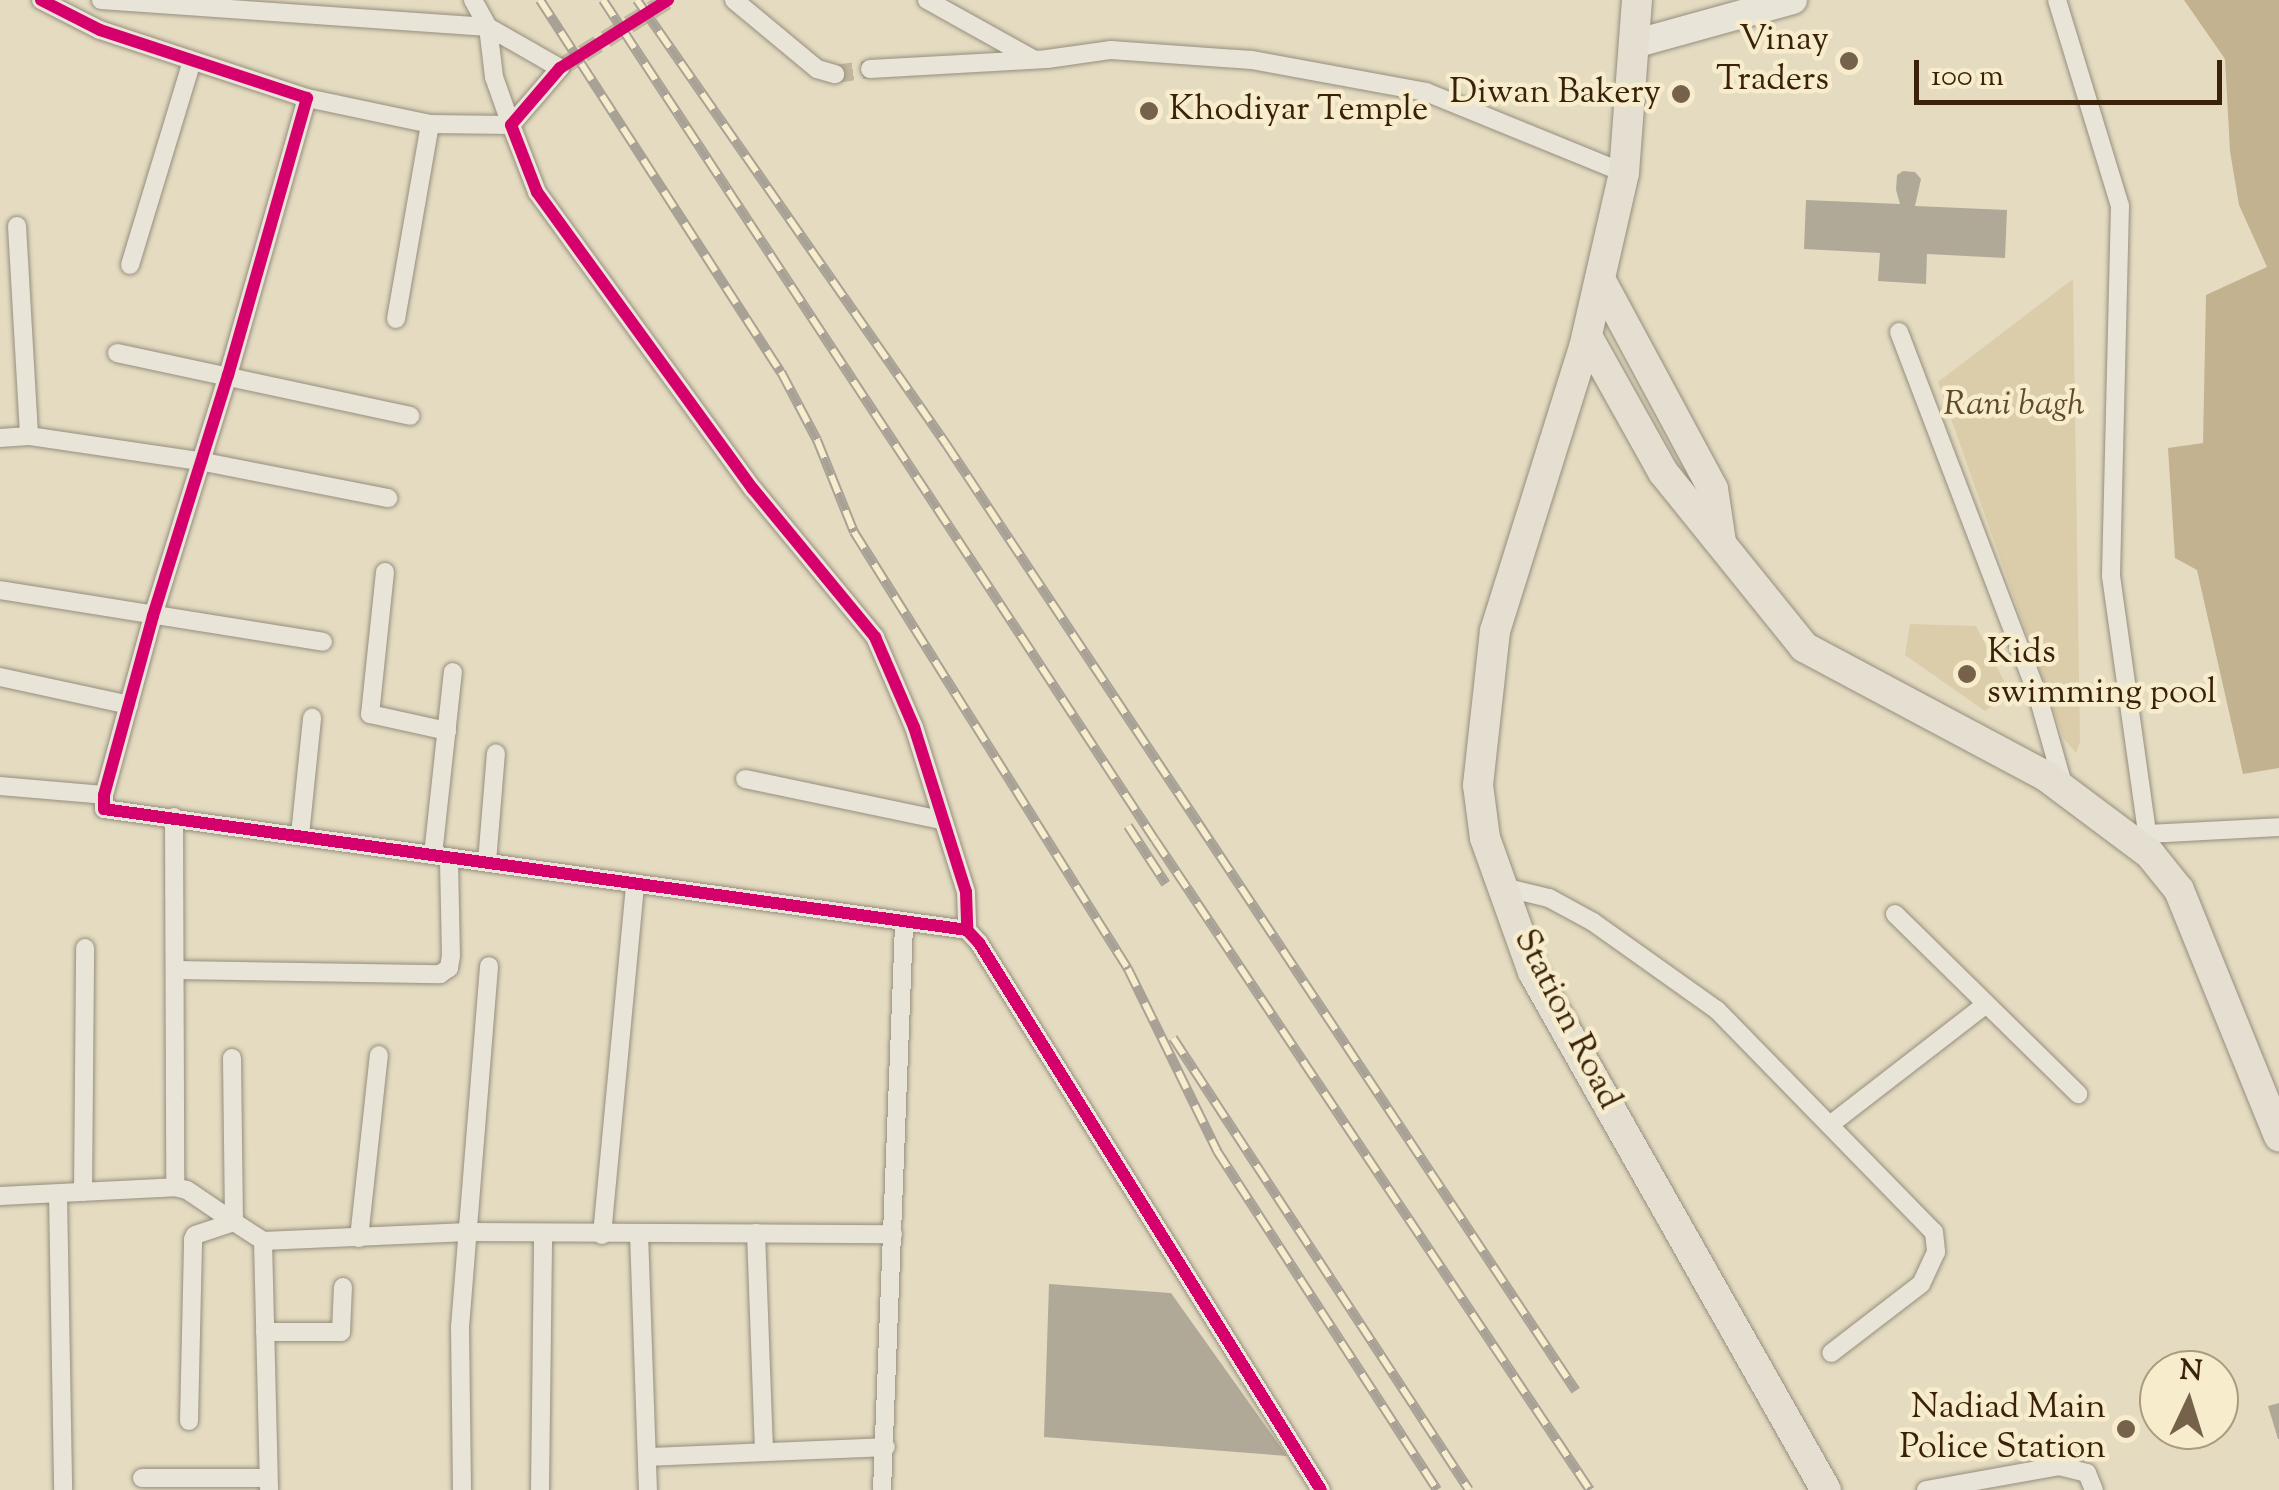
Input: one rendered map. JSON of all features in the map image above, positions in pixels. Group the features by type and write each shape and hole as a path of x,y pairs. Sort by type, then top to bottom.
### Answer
{"main road":[{"name":"Station Road","path":"1637,0 1624,173 1587,336 1495,632 1478,786 1485,838 1534,972 1826,1490"},
{"path":"1634,44 1793,0"},
{"path":"1600,278 1713,489 1722,544"},
{"path":"1587,336 1664,472 1804,647 2065,791 2148,844 2179,890 2279,1136"}],"street":[{"path":"41,0 100,30 306,98 430,124 511,124 560,68 520,49 488,27 101,0"},
{"path":"473,0 488,27 494,77 537,192 754,490 876,636 914,726 966,892 967,930"},
{"path":"734,0 817,69 835,74"},
{"path":"927,0 1034,60"},
{"path":"2058,0 2120,206 2111,576 2148,844 2279,827"},
{"path":"870,69 1034,60 1111,50 1252,60 1426,92 1624,173"},
{"path":"130,265 192,61"},
{"path":"306,98 228,375 153,616 104,796 104,809 967,930 980,942 1322,1490"},
{"path":"396,319 430,124"},
{"path":"16,226 30,436"},
{"path":"1900,332 2037,693 2065,791"},
{"path":"117,353 410,416"},
{"path":"0,438 30,436 199,460 388,498"},
{"path":"385,572 370,714 446,731"},
{"path":"0,590 323,642"},
{"path":"175,970 440,974 449,968 452,956 441,856 446,731 453,672"},
{"path":"0,678 129,705"},
{"path":"300,836 312,718"},
{"path":"487,862 496,753"},
{"path":"745,778 942,820"},
{"path":"0,786 104,796"},
{"path":"174,817 175,1187"},
{"path":"602,1235 635,884"},
{"path":"1503,887 1549,898 1593,922 1717,1010 1934,1232 1936,1242 1930,1270 1920,1284 1831,1353"},
{"path":"1895,914 2078,1094"},
{"path":"882,1490 904,924"},
{"path":"83,1192 86,948"},
{"path":"462,1490 459,1336 489,966"},
{"path":"1830,1124 1986,1004"},
{"path":"359,1238 379,1055"},
{"path":"232,1058 234,1222"},
{"path":"0,1196 175,1187 187,1190 263,1241 468,1232 892,1234"},
{"path":"58,1194 63,1490"},
{"path":"189,1421 192,1239 234,1222"},
{"path":"756,1233 764,1450"},
{"path":"540,1490 543,1234"},
{"path":"639,1234 648,1490"},
{"path":"142,1478 269,1484 263,1241"},
{"path":"265,1332 341,1332 343,1287"},
{"path":"648,1457 886,1447"},
{"path":"1926,1490 2058,1466 2087,1473 2094,1490"}],"green space":[{"name":"Rani bagh","path":"2073,279 2080,742 2076,753 2064,739 1938,382"},
{"name":"Kids swimming pool","path":"1910,624 1976,626 2010,693 1985,711 1905,655"}],"shaded area":[{"path":"2184,0 2279,0 2279,768 2243,774 2197,570 2175,558 2168,448 2203,443 2206,295 2267,267 2239,205 2230,151 2225,59"}],"building":[{"path":"1915,172 1921,179 1915,206 2007,210 2005,258 1927,254 1926,284 1878,281 1880,253 1804,249 1806,200 1900,204 1897,175"},
{"path":"1049,1284 1171,1293 1287,1456 1044,1437"},
{"path":"2279,1403 2279,1439 2278,1439 2268,1406"}],"tunnel":[{"path":"560,68 668,0"},
{"path":"835,74 870,69"}],"railway":[{"path":"540,0 781,372 817,440 854,532 1128,969 1217,1151 1437,1490"},
{"path":"603,0 1155,840 1590,1490"},
{"path":"637,0 946,444 1576,1391"},
{"path":"1128,826 1166,884"},
{"path":"1173,1038 1469,1490"}],"cycle path":[{"path":"41,0 100,30 307,98 228,375 153,616 104,795 104,809 967,930 979,943 1321,1490"},
{"path":"668,0 560,68 511,125 537,192 753,489 875,637 914,727 966,892 967,930"}],"place":[{"name":"Vinay Traders","path":"1849,61"},
{"name":"Diwan Bakery","path":"1681,94"},
{"name":"Khodiyar Temple","path":"1149,111"},
{"name":"Kids swimming pool","path":"1967,674"},
{"name":"Nadiad Main Police Station","path":"2126,1429"}]}
